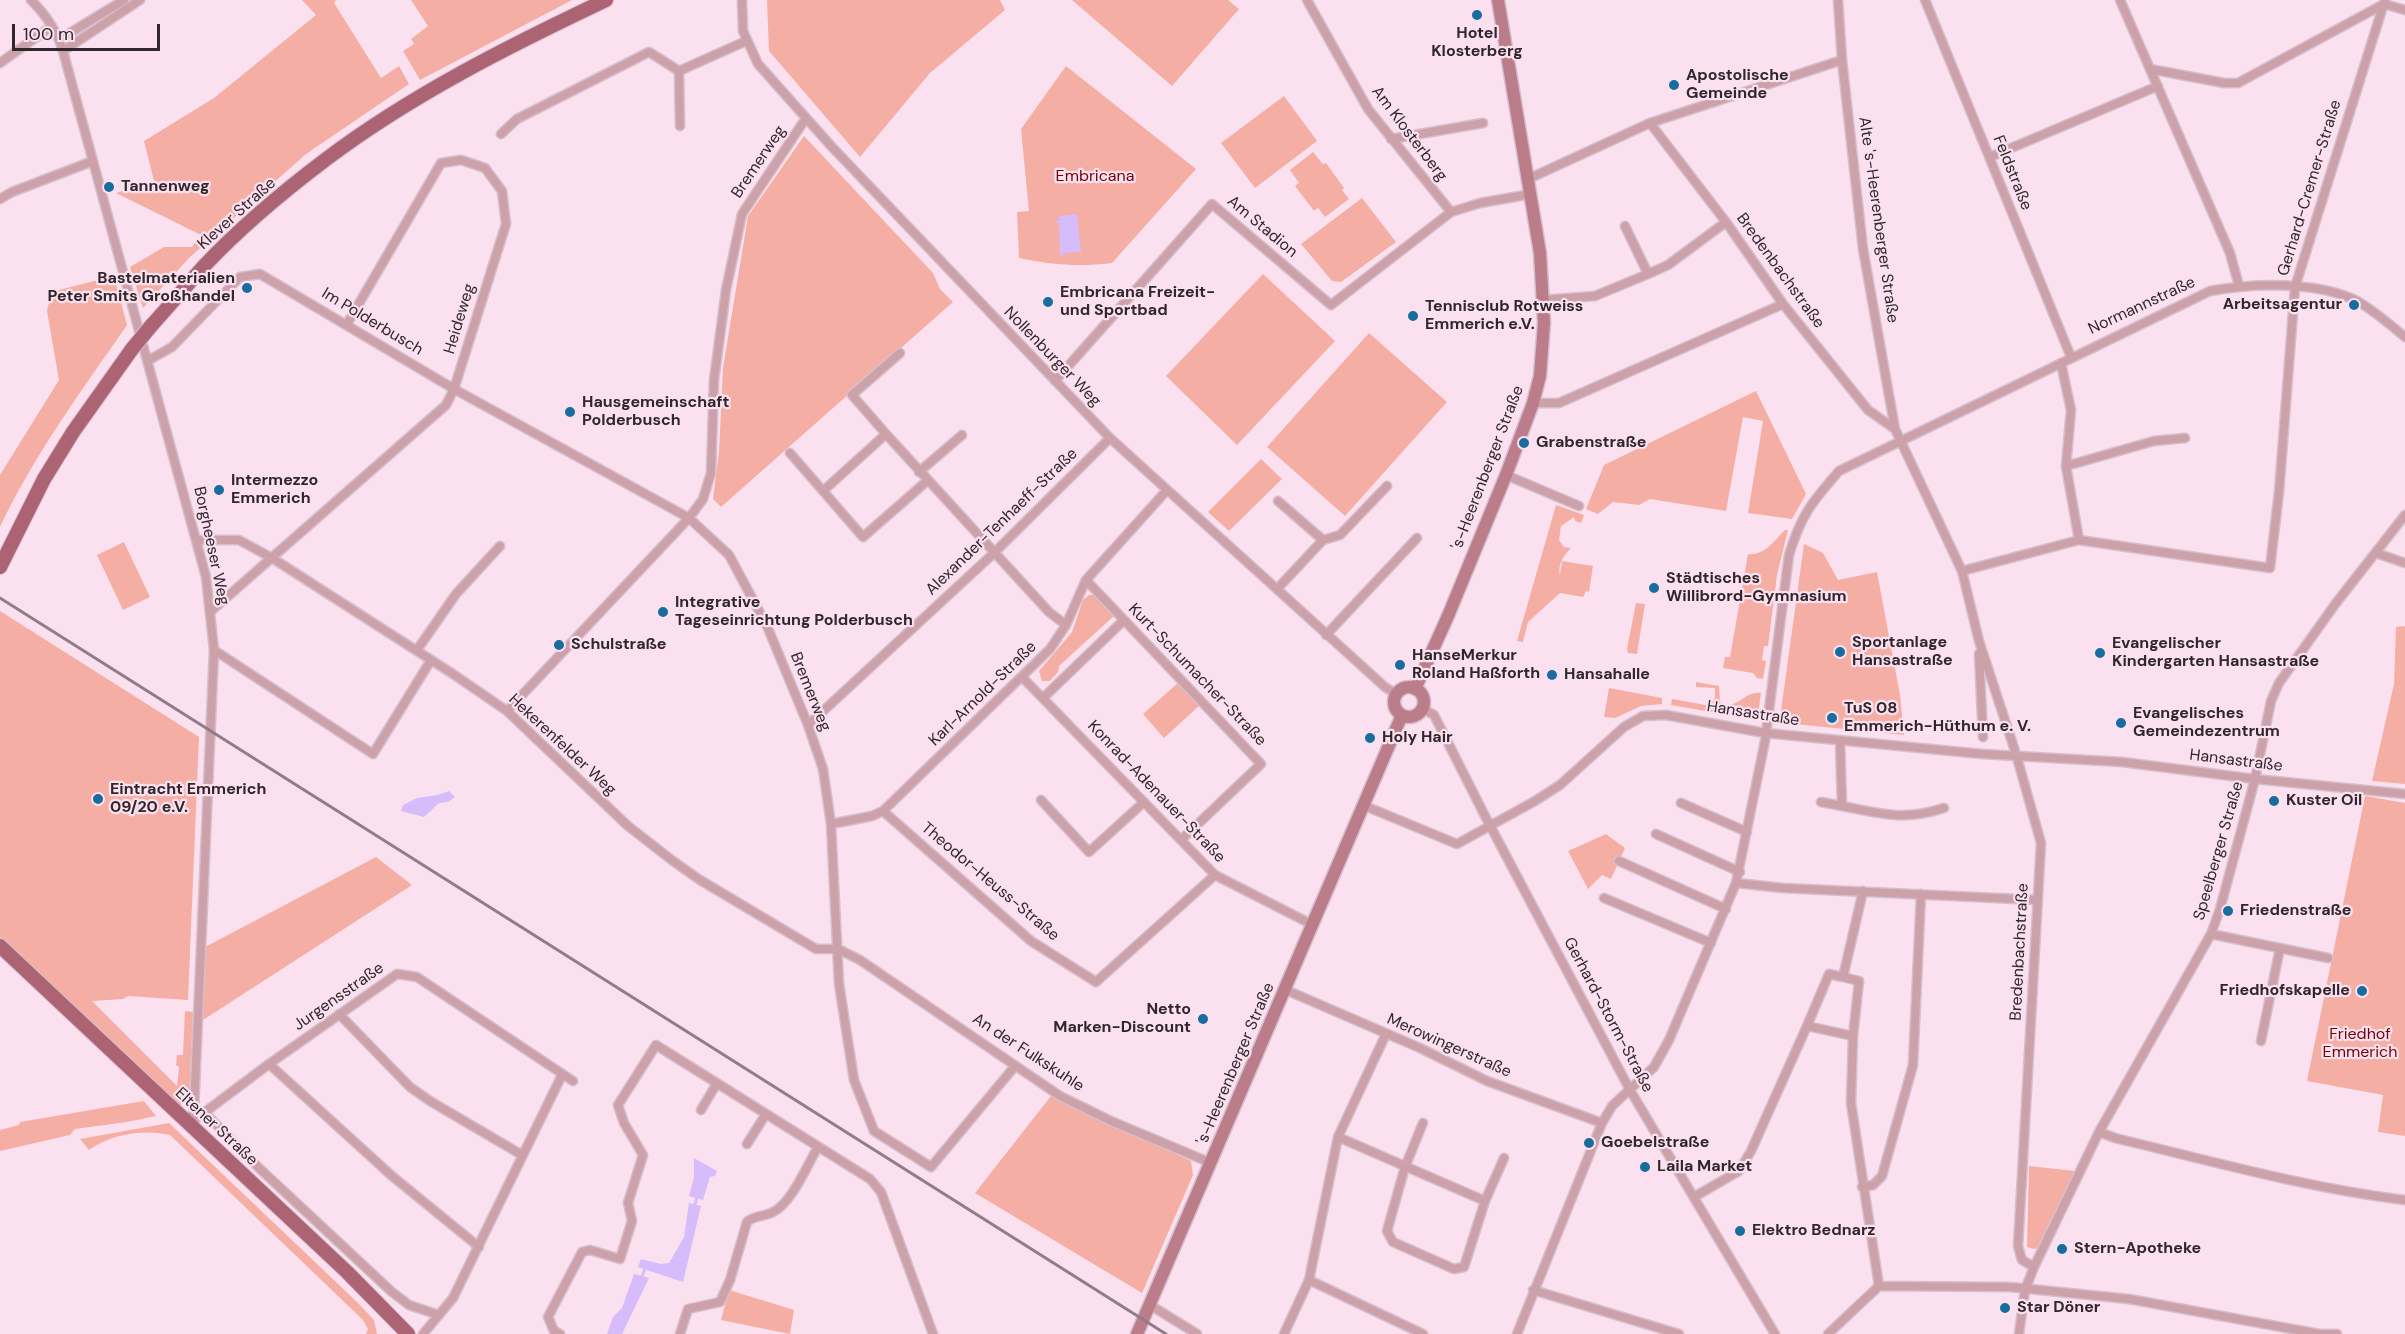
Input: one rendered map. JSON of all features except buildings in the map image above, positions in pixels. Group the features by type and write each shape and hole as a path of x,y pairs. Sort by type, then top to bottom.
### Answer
{"main road":[{"name":"Klever Straße","path":"0,567 27,510 73,432 132,349 207,263 277,198 326,159 399,110 468,70 606,0"},
{"name":"Eltener Straße","path":"0,946 347,1272 408,1334"}],"street":[{"name":"Borgheeser Weg","path":"31,0 45,15 60,39 198,540 211,611 214,650 208,751 200,1008 194,1109 189,1124"},
{"path":"60,39 124,0"},
{"path":"63,51 140,0"},
{"name":"Nollenburger Weg","path":"742,0 743,31 758,64 806,118 1110,438 1326,635 1396,694"},
{"name":"Am Klosterberg","path":"1307,0 1368,109 1451,212"},
{"name":"'s-Heerenberger Straße","path":"1415,689 1506,476 1533,402 1541,366 1544,300 1528,179 1498,0"},
{"name":"Feldstraße","path":"1925,0 2071,357"},
{"path":"2120,0 2230,253 2239,286"},
{"name":"Alte 's-Heerenberger Straße","path":"1841,1 1842,60 1863,249 1895,429 1900,443"},
{"path":"2150,69 2224,84 2238,83 2385,2 2405,10"},
{"name":"Gerhard-Cremer-Straße","path":"2079,540 2270,568 2279,492 2295,287 2385,2"},
{"path":"0,63 52,26"},
{"path":"679,70 746,41"},
{"path":"501,134 517,119 649,52 679,70"},
{"path":"1528,179 1650,123 1842,60"},
{"path":"679,70 680,126"},
{"path":"1990,157 2158,86"},
{"name":"Bremerweg","path":"806,118 742,214 726,291 714,380 711,473 703,499 689,518 729,555 767,626 808,725 823,769 831,824 839,984 854,1080 874,1131 931,1167 1015,1066"},
{"path":"1391,139 1483,123"},
{"name":"Bredenbachstraße","path":"1650,123 1726,222 1784,304 1868,410 1895,429"},
{"name":"Heideweg","path":"211,611 446,405 454,389 506,224 502,191 485,168 461,160 441,163 347,324"},
{"path":"0,200 12,192 93,161"},
{"path":"1451,212 1480,203 1530,194"},
{"name":"Am Stadion","path":"1055,381 1212,204 1331,304 1451,212"},
{"path":"1544,300 1594,296 1668,266 1726,222"},
{"path":"1625,226 1648,274"},
{"name":"Im Polderbusch","path":"149,360 172,348 240,277 260,274 454,389 689,518"},
{"name":"Normannstraße","path":"1900,443 2071,357 2210,291 2239,286 2295,287 2330,291 2355,300 2379,314 2405,337"},
{"path":"1533,402 1559,403 1784,304"},
{"path":"900,353 852,395 927,481 1049,612 1066,625"},
{"path":"1962,571 2079,540 2066,466 2071,410 2061,363"},
{"path":"823,491 886,434"},
{"path":"919,472 962,435"},
{"name":"Alexander-Tenhaeff-Straße","path":"808,725 994,553 1110,438"},
{"path":"2066,466 2154,441 2186,438"},
{"path":"1517,1334 1602,1123 1611,1106 1654,1067 1669,1040 1740,872 1766,734 1789,555 1797,527 1812,501 1839,471 1900,443"},
{"name":"Bredenbachstraße","path":"1900,443 1962,571 1978,641 2016,754 2041,843 2018,1246 2022,1260 2034,1268"},
{"path":"790,453 863,537 927,481"},
{"path":"1506,476 1579,506"},
{"path":"1277,589 1323,540 1340,535 1387,486"},
{"name":"Karl-Arnold-Straße","path":"831,824 872,816 883,811 1050,650 1066,625 1086,580 1167,490"},
{"path":"1278,501 1323,540"},
{"name":"Speelberger Straße","path":"2019,1334 2025,1290 2099,1132 2211,934 2220,909 2255,779 2271,700 2279,683 2336,603 2405,515"},
{"path":"507,711 689,518"},
{"path":"1326,635 1417,538"},
{"name":"Hekerenfelder Weg","path":"198,540 239,540 272,558 417,650 507,711 628,826 673,861 700,880 816,950 838,949"},
{"path":"417,650 456,594 500,546"},
{"path":"2376,554 2405,563"},
{"name":"Kurt-Schumacher-Straße","path":"1086,580 1261,764 1182,839"},
{"path":"1044,698 1124,620"},
{"name":"Bredenbachstraße","path":"1978,641 1983,737"},
{"path":"214,650 373,754 431,660"},
{"name":"Konrad-Adenauer-Straße","path":"1022,677 1215,875 1314,925"},
{"path":"1406,688 1415,689 1423,698 1422,708 1413,716 1402,715 1395,709 1396,694 1406,688"},
{"name":"Gerhard-Storm-Straße","path":"1422,708 1434,715 1630,1090 1775,1334"},
{"name":"'s-Heerenberger Straße","path":"1137,1334 1402,715"},
{"name":"Hansastraße","path":"1490,826 1560,784 1612,736 1643,716 1666,715 1766,734 1982,754 2016,754 2122,762 2255,779 2405,794"},
{"path":"1840,741 1842,806"},
{"path":"1041,800 1089,852 1144,802"},
{"path":"1821,802 1898,817 1923,815 1944,808"},
{"path":"1681,803 1747,832"},
{"path":"1365,806 1457,844 1490,826"},
{"name":"Theodor-Heuss-Straße","path":"883,811 1032,941 1096,982 1215,875"},
{"path":"1656,834 1740,872"},
{"path":"1619,861 1726,909"},
{"path":"1736,883 2038,900"},
{"path":"1843,977 1863,891"},
{"path":"1862,1187 1873,1185 1882,1176 1913,1065 1921,894"},
{"path":"1604,898 1711,943"},
{"path":"2211,934 2328,958"},
{"path":"2261,1041 2280,948"},
{"name":"An der Fulkskuhle","path":"838,949 860,960 1070,1101 1111,1121 1211,1163"},
{"name":"Jurgensstraße","path":"189,1124 269,1064 397,974 417,977 573,1081"},
{"path":"1694,1197 1739,1171 1829,974 1859,981 1853,1036 1851,1103 1862,1187 1879,1286"},
{"name":"Merowingerstraße","path":"1286,990 1486,1081 1602,1123"},
{"path":"339,1014 410,1087 522,1155"},
{"path":"1807,1026 1853,1036"},
{"path":"1284,1334 1309,1280 1338,1137 1386,1034"},
{"path":"560,1334 554,1331 548,1317 582,1252 590,1250 620,1258 632,1221 628,1203 643,1155 624,1123 618,1105 656,1045 870,1179 880,1192 933,1334"},
{"path":"269,1064 392,1176 479,1247"},
{"path":"423,1334 453,1298 562,1075"},
{"path":"701,1110 717,1083"},
{"name":"Eltener Straße","path":"204,1112 392,1292 410,1305 439,1315"},
{"path":"747,1144 766,1114"},
{"path":"1423,1124 1405,1167 1387,1231 1393,1242 1454,1269 1464,1267 1485,1201 1504,1158"},
{"path":"2099,1132 2115,1138 2293,1180 2366,1196 2405,1200"},
{"path":"1338,1137 1485,1201"},
{"path":"680,1334 688,1309 720,1302 730,1280 747,1222 751,1218 773,1213 786,1203 818,1147"},
{"path":"1309,1280 1423,1334"},
{"path":"1828,1334 1879,1286 2010,1287 2129,1299 2320,1334 2337,1334"},
{"path":"1533,1290 1679,1334"},
{"path":"1150,1305 1197,1334"}],"green space":[{"path":"302,0 336,0 334,3 381,78 399,66 409,84 306,154 190,257 143,308 130,267 164,247 192,247 201,235 116,193 154,181 144,141 214,98 316,15"},
{"path":"411,0 572,0 420,80 403,51 414,44 411,39 428,26"},
{"path":"767,0 1000,0 1005,10 930,73 860,157 769,51"},
{"path":"1072,0 1228,0 1239,9 1172,86"},
{"name":"Embricana","path":"1066,66 1196,169 1112,263 1066,265 1019,258 1017,212 1029,211 1021,129"},
{"path":"1284,96 1317,141 1255,188 1221,143"},
{"path":"804,136 933,273 940,289 953,302 721,507 713,499 719,452 723,368 748,216"},
{"path":"1313,152 1323,164 1326,163 1349,199 1325,217 1318,208 1314,211 1295,186 1299,183 1290,170"},
{"path":"1362,198 1396,242 1341,282 1332,281 1301,244"},
{"path":"1263,274 1335,341 1237,445 1166,376"},
{"path":"114,276 127,325 43,449 0,527 0,475 59,380 47,311 50,302 59,290"},
{"path":"1369,333 1447,402 1345,516 1267,447"},
{"path":"1756,391 1806,494 1792,519 1748,513 1763,421 1743,417 1726,511 1650,499 1639,505 1613,502 1598,514 1586,509 1604,465"},
{"path":"1261,459 1282,479 1229,531 1208,512"},
{"path":"1556,505 1584,515 1581,523 1575,521 1574,517 1561,526 1559,540 1564,547 1571,548 1562,560 1559,571 1560,575 1562,561 1593,566 1589,592 1586,591 1583,597 1560,593 1528,622 1523,642 1517,641"},
{"path":"1785,530 1788,530 1777,575 1768,646 1764,646 1762,660 1766,661 1763,679 1757,678 1753,673 1723,668 1725,657 1730,657 1748,554 1764,550"},
{"path":"124,542 150,597 123,610 97,555"},
{"name":"Sportanlage Hansastraße","path":"1804,544 1823,553 1838,580 1877,572 1900,695 1904,735 1784,723 1780,718"},
{"path":"1089,595 1095,595 1115,615 1059,666 1058,672 1050,681 1042,681 1039,671 1072,632 1083,600"},
{"path":"1636,603 1645,604 1637,654 1628,653 1627,649"},
{"name":"Eintracht Emmerich 09/20 e.V.","path":"0,611 199,737 188,1000 128,996 123,999 92,1001 177,1086 179,1067 176,1065 177,1055 183,1055 185,1011 193,1012 189,1098 180,1106 176,1105 0,937"},
{"path":"2404,626 2405,784 2372,781 2394,684 2396,627"},
{"path":"1179,682 1200,705 1164,738 1143,714"},
{"path":"1696,682 1719,686 1720,702 1726,704 1736,703 1755,693 1761,693 1758,714 1752,719 1671,705 1672,699 1711,706 1715,697 1715,688 1696,687"},
{"path":"1609,688 1662,698 1662,704 1641,706 1615,718 1604,717"},
{"name":"Friedhof Emmerich","path":"2365,796 2405,803 2405,1136 2378,1132 2383,1095 2307,1081"},
{"path":"1606,834 1625,848 1611,879 1602,875 1588,889 1568,851"},
{"path":"376,857 412,885 203,1020 205,947"},
{"path":"1051,1096 1191,1161 1193,1175 1142,1293 975,1193"},
{"path":"144,1101 156,1116 75,1129 70,1135 0,1151 0,1130 19,1125 20,1122"},
{"path":"169,1123 358,1303 374,1320 377,1334 366,1334 368,1329 363,1320 170,1135 128,1134 108,1140 89,1150 80,1139"},
{"path":"2029,1166 2075,1171 2039,1248 2034,1249 2027,1247"},
{"path":"729,1290 794,1310 790,1334 721,1320"}],"shaded area":[{"path":"1077,214 1081,252 1064,253 1060,256 1059,223 1056,221 1059,221 1059,216"},
{"path":"449,791 455,797 448,802 439,803 424,817 401,811 403,805 417,798"},
{"path":"694,1158 717,1171 715,1176 710,1177 703,1200 689,1196 694,1177"},
{"path":"689,1203 701,1206 683,1282 638,1267 641,1259 661,1264 669,1263 684,1237"},
{"path":"634,1274 649,1278 622,1334 607,1334 613,1317 622,1308"}],"waterway":[{"path":"695,1204 697,1198"},
{"path":"642,1276 645,1269"}],"railway":[{"path":"0,598 1166,1334"}],"place":[{"name":"Hotel Klosterberg","path":"1477,15"},
{"name":"Apostolische Gemeinde","path":"1674,85"},
{"name":"Tannenweg","path":"109,187"},
{"name":"Bastelmaterialien Peter Smits Großhandel","path":"247,288"},
{"name":"Embricana Freizeit- und Sportbad","path":"1048,302"},
{"name":"Arbeitsagentur","path":"2354,305"},
{"name":"Tennisclub Rotweiss Emmerich e.V.","path":"1413,316"},
{"name":"Hausgemeinschaft Polderbusch","path":"570,412"},
{"name":"Grabenstraße","path":"1524,443"},
{"name":"Intermezzo Emmerich","path":"219,490"},
{"name":"Städtisches Willibrord-Gymnasium","path":"1654,588"},
{"name":"Integrative Tageseinrichtung Polderbusch","path":"663,612"},
{"name":"Schulstraße","path":"559,645"},
{"name":"Sportanlage Hansastraße","path":"1840,652"},
{"name":"Evangelischer Kindergarten Hansastraße","path":"2100,653"},
{"name":"HanseMerkur Roland Haßforth","path":"1400,665"},
{"name":"Hansahalle","path":"1552,675"},
{"name":"TuS 08 Emmerich-Hüthum e. V.","path":"1832,718"},
{"name":"Evangelisches Gemeindezentrum","path":"2121,723"},
{"name":"Holy Hair","path":"1370,738"},
{"name":"Eintracht Emmerich 09/20 e.V.","path":"98,799"},
{"name":"Kuster Oil","path":"2274,801"},
{"name":"Friedenstraße","path":"2228,911"},
{"name":"Friedhofskapelle","path":"2362,991"},
{"name":"Netto Marken-Discount","path":"1203,1019"},
{"name":"Goebelstraße","path":"1589,1143"},
{"name":"Laila Market","path":"1645,1167"},
{"name":"Elektro Bednarz","path":"1740,1231"},
{"name":"Stern-Apotheke","path":"2062,1249"},
{"name":"Star Döner","path":"2005,1308"}]}
